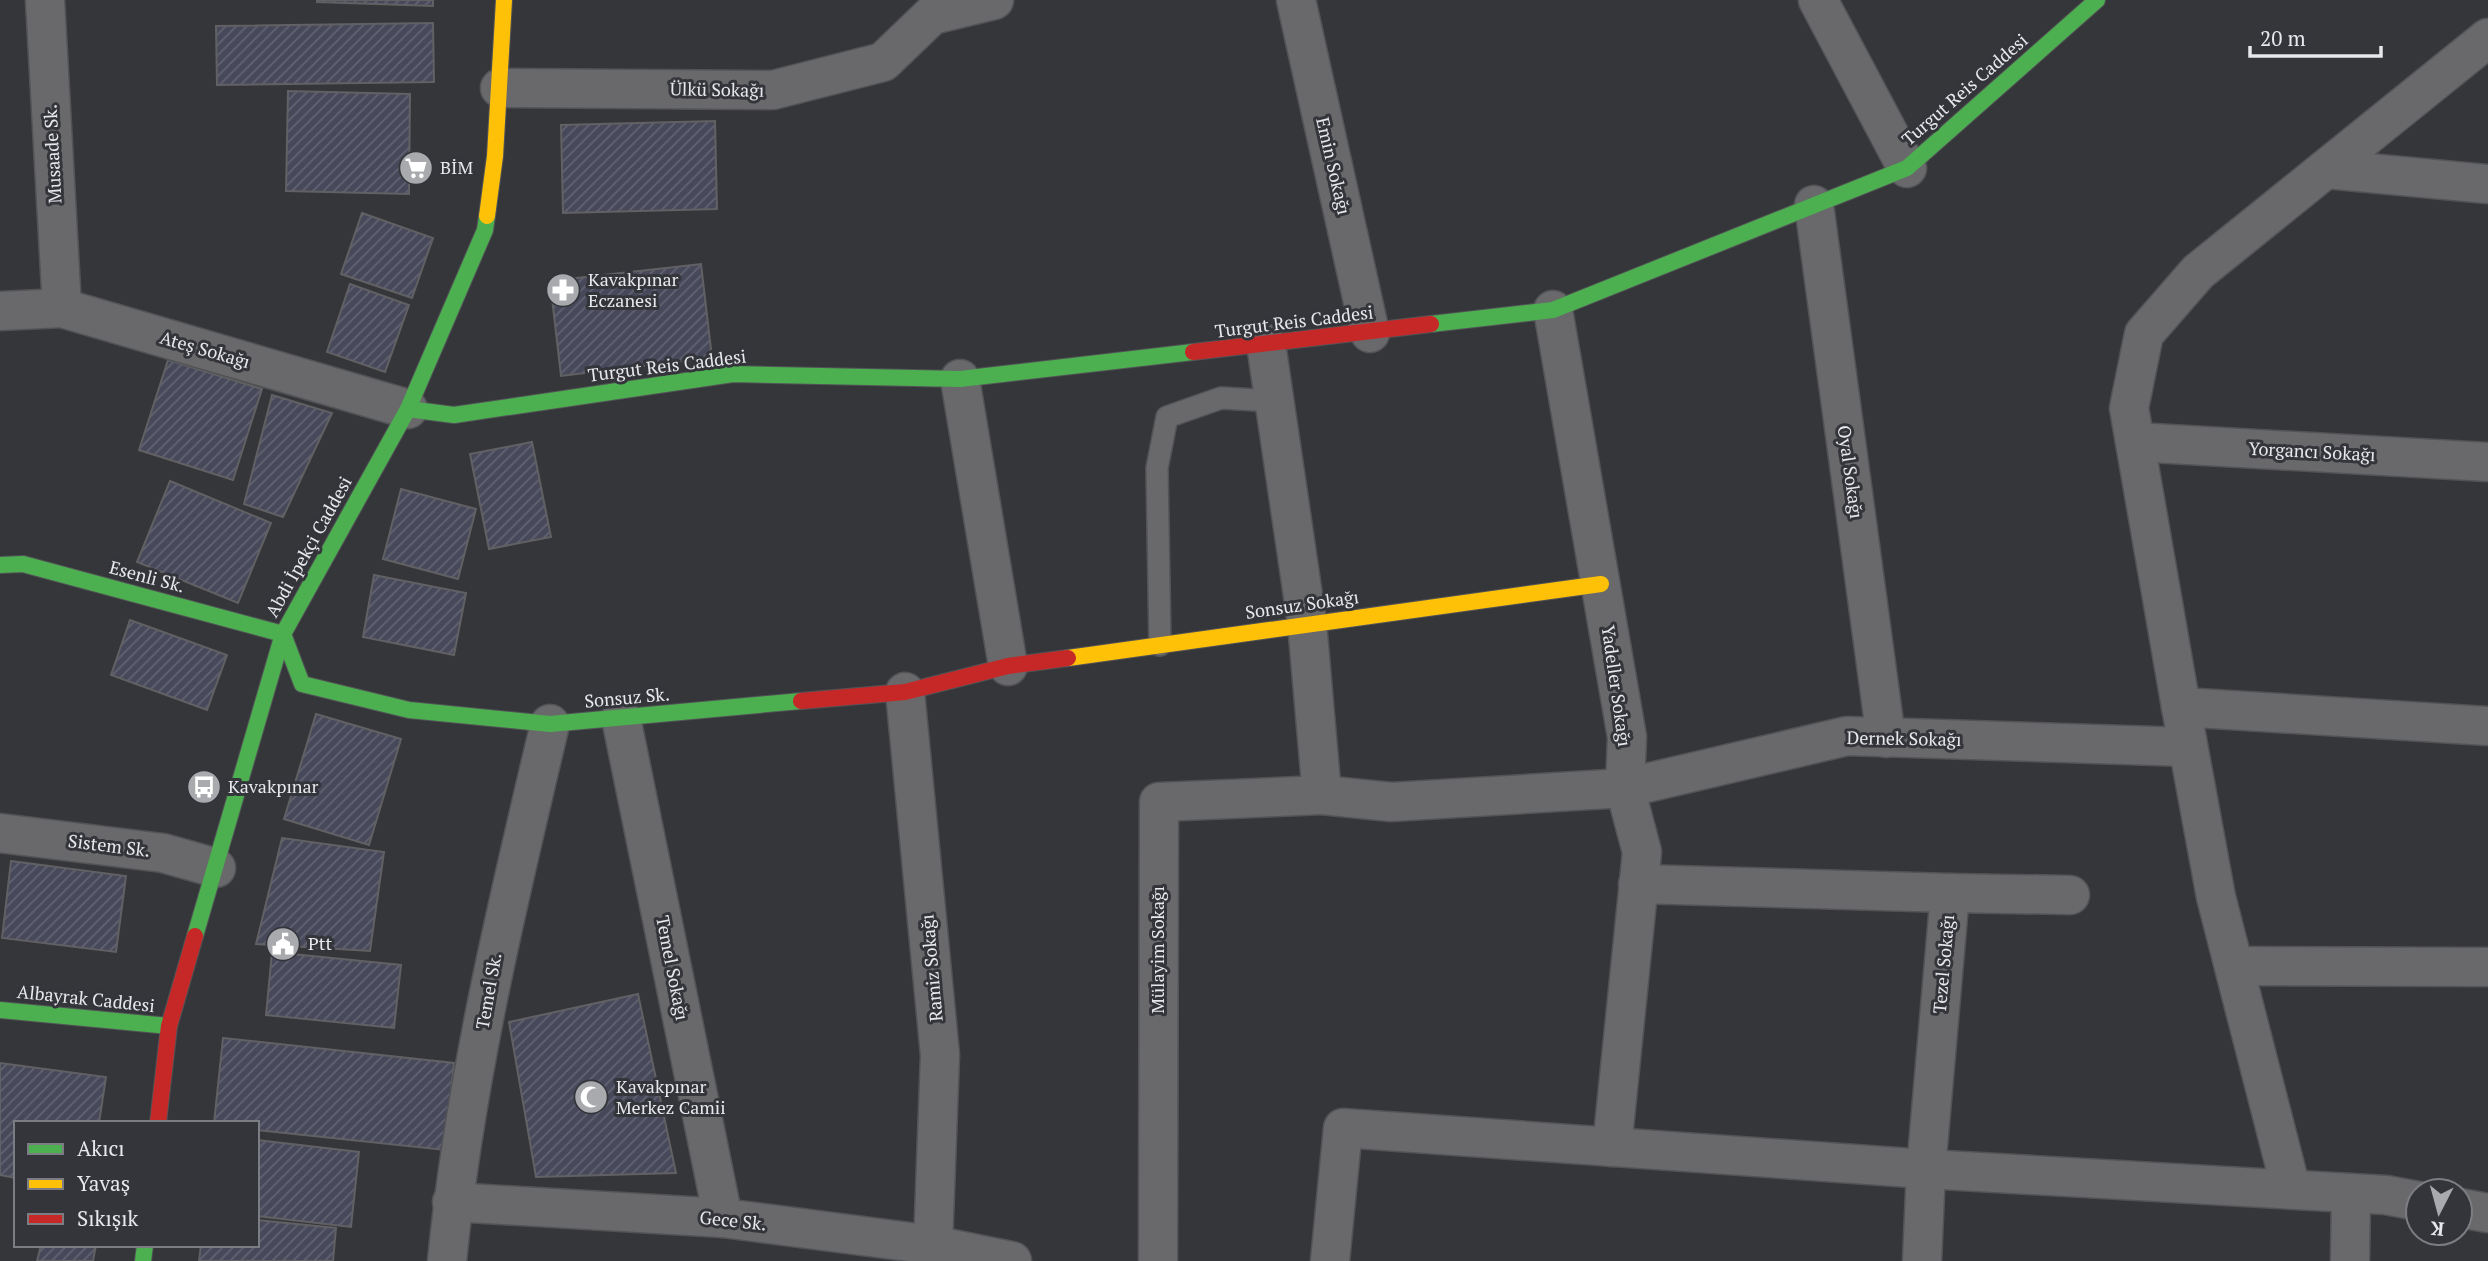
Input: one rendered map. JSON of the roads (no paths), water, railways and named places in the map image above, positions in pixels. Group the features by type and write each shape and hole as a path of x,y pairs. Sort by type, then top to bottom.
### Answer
{"street":[{"name":"Musaade Sk.","path":"45,0 62,309"},
{"name":"Abdi İpekçi Caddesi","path":"158,1121 169,1026 283,634 408,409 485,230 495,156 503,0"},
{"name":"Ülkü Sokağı","path":"500,88 773,90 883,62 932,15 994,0"},
{"name":"Emin Sokağı","path":"1296,0 1370,333"},
{"path":"1818,0 1907,168"},
{"name":"Turgut Reis Caddesi","path":"408,409 454,415 733,374 960,380 1553,310 1907,168 2086,3"},
{"path":"2291,1189 2216,897 2180,707 2129,408 2144,334 2198,272 2488,38"},
{"path":"2326,169 2488,184"},
{"name":"Oyal Sokağı","path":"1814,205 1886,738"},
{"name":"Ateş Sokağı","path":"0,311 62,309 408,409"},
{"name":"Yadeller Sokağı","path":"1553,310 1627,737 1625,788 1642,852 1612,1147"},
{"path":"1266,344 1307,624 1322,795"},
{"path":"960,380 1008,666"},
{"name":"Yorgancı Sokağı","path":"2135,442 2488,462"},
{"name":"Esenli Sk.","path":"0,565 23,564 283,634"},
{"name":"Sonsuz Sokağı","path":"1008,666 1601,584"},
{"name":"Sonsuz Sk.","path":"283,634 302,684 409,710 550,724 905,692 1008,666"},
{"name":"Ramiz Sokağı","path":"905,692 940,1055 933,1245"},
{"path":"2180,707 2488,726"},
{"name":"Temel Sokağı","path":"621,718 723,1218"},
{"name":"Temel Sk.","path":"447,1261 452,1202 496,949 550,724"},
{"name":"Dernek Sokağı","path":"1322,795 1391,802 1625,788 1847,736 2188,747"},
{"name":"Mülayim Sokağı","path":"1158,1261 1159,802 1322,795"},
{"name":"Sistem Sk.","path":"0,833 163,852 216,868"},
{"name":"Tezel Sokağı","path":"1638,884 1950,894 1926,1169 1922,1261"},
{"path":"1950,894 2070,895"},
{"path":"2234,966 2488,967"},
{"name":"Albayrak Caddesi","path":"0,1010 169,1026"},
{"path":"1330,1261 1343,1128 1926,1169 2291,1189 2404,1198"},
{"path":"2350,1261 2351,1193"},
{"name":"Gece Sk.","path":"452,1202 723,1218 933,1245 1012,1261"}],"lane":[{"path":"1160,645 1157,468 1167,416 1221,398 1274,401"}],"place":[{"name":"BİM","path":"416,168"},
{"name":"Kavakpınar Eczanesi","path":"563,290"},
{"name":"Kavakpınar","path":"204,787"},
{"name":"Ptt","path":"283,944"},
{"name":"Kavakpınar Merkez Camii","path":"591,1097"}]}
